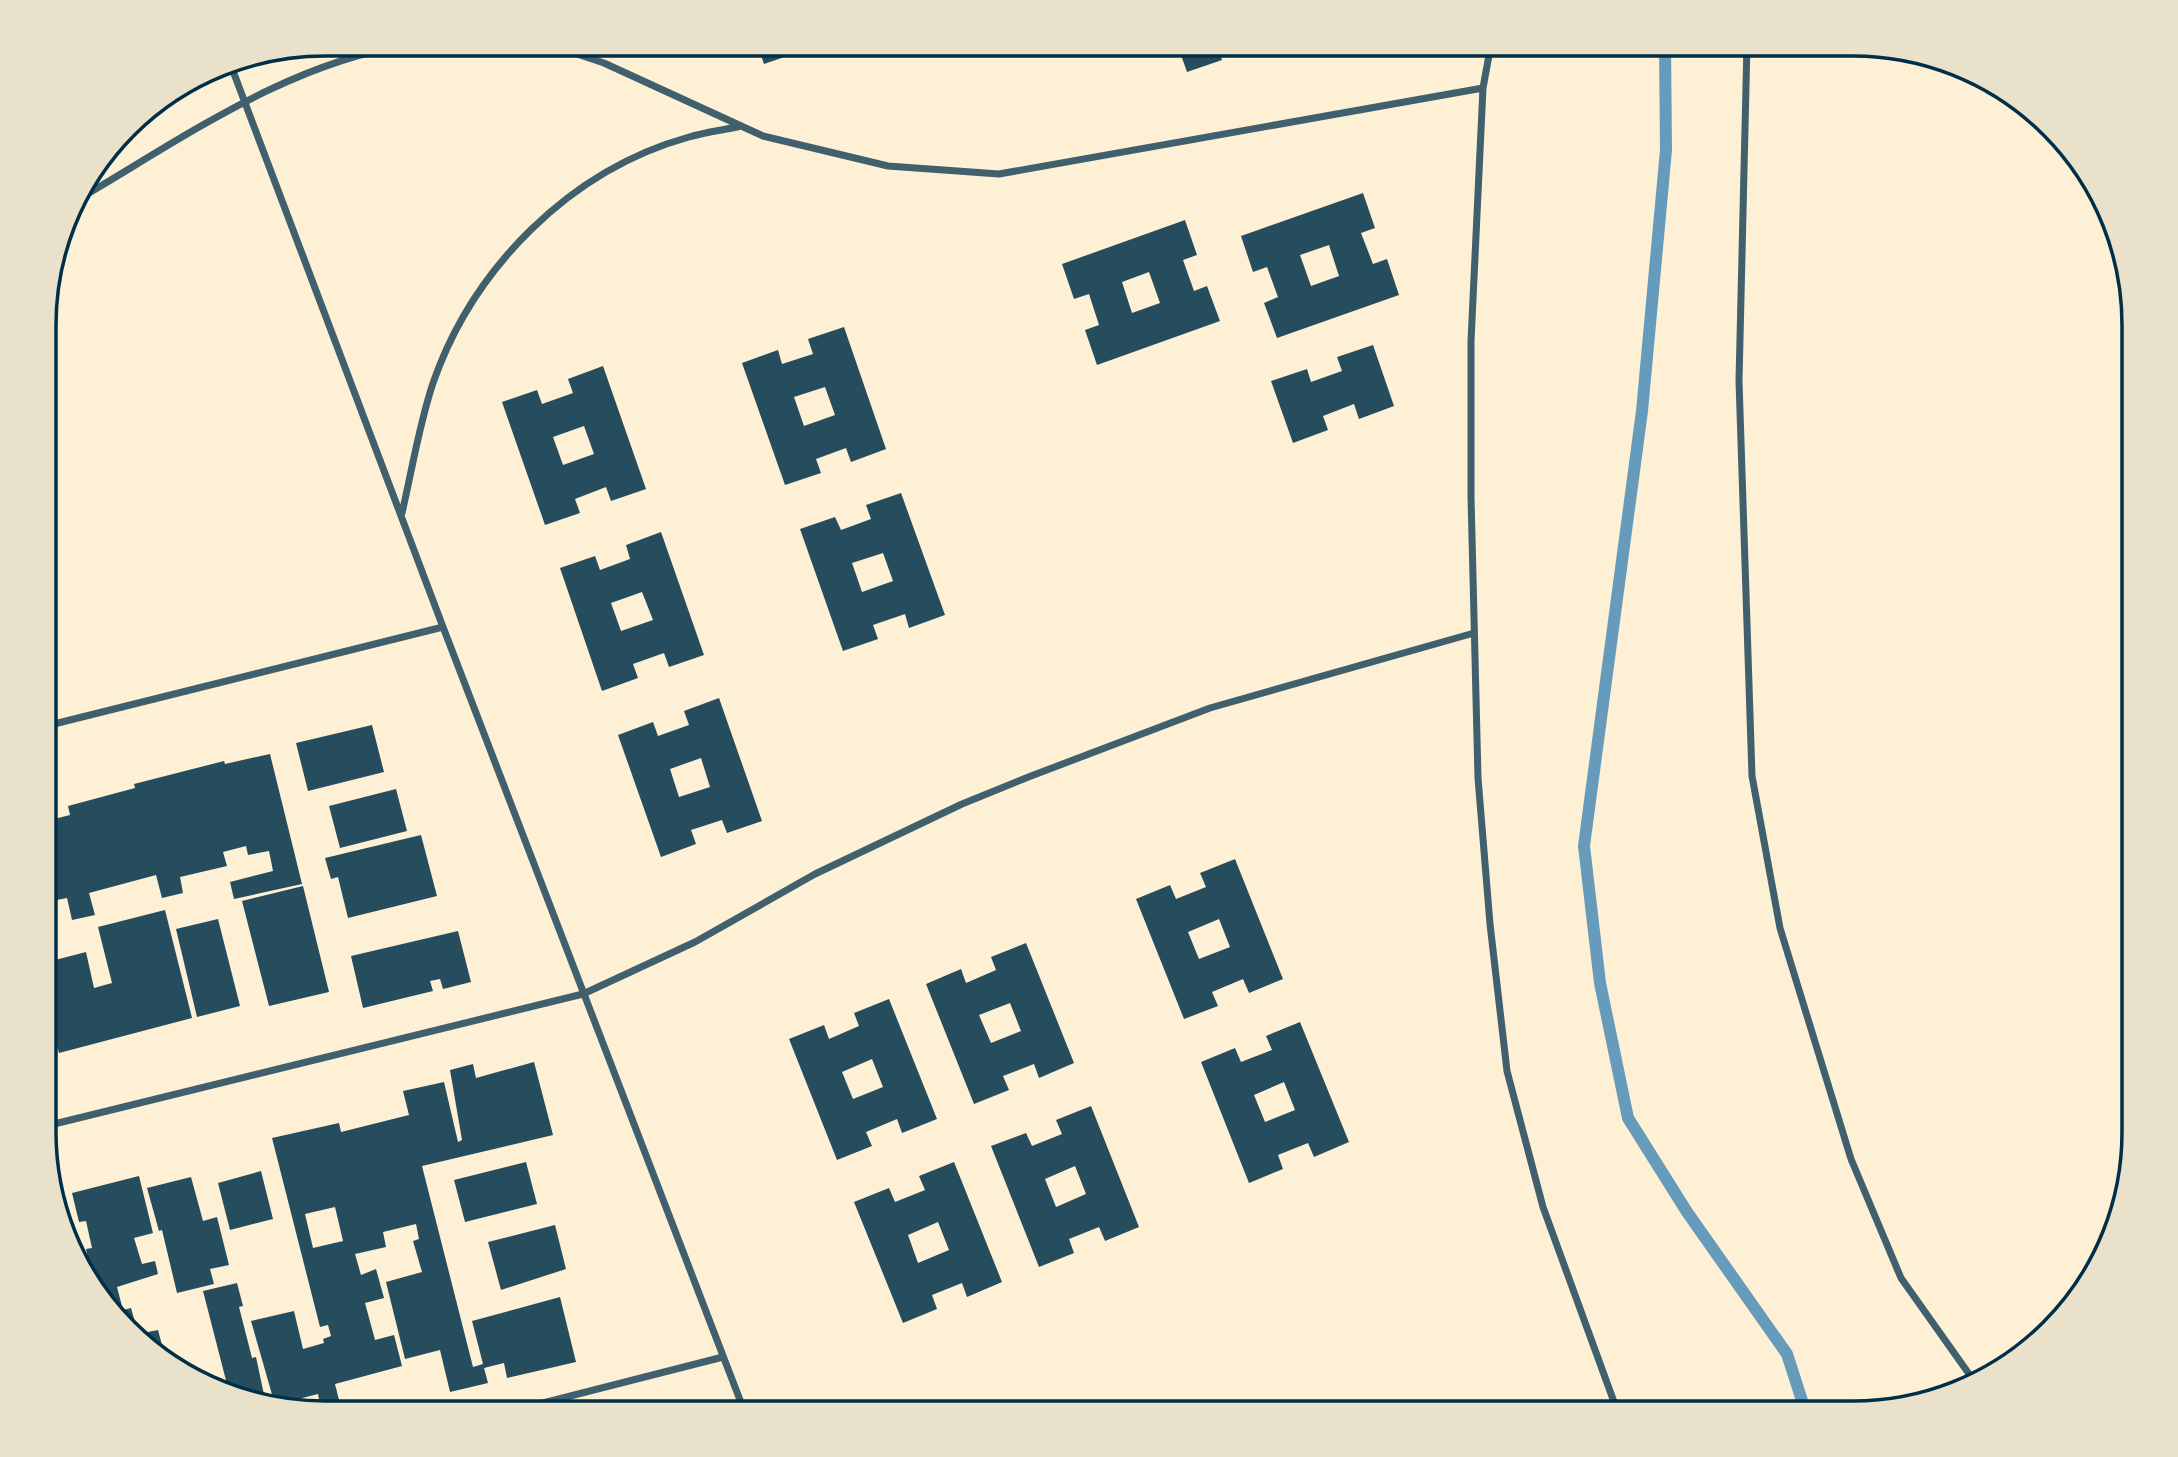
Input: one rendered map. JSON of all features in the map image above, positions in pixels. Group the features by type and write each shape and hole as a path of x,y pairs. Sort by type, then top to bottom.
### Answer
{"street":[{"path":"91,192 245,102 356,56"},
{"path":"583,56 604,63 741,126 826,153 888,166 999,174 1483,88"},
{"path":"1490,56 1483,88 1471,341 1478,778 1490,924 1507,1071 1543,1207 1614,1401"},
{"path":"1747,56 1739,381 1752,776 1780,928 1851,1159 1900,1278 1969,1374"},
{"path":"234,72 443,627 740,1401"},
{"path":"402,514 433,384 454,336 481,290 510,251 548,212 638,158 688,137 741,126"},
{"path":"56,724 443,627"},
{"path":"56,1124 583,994 695,942 815,874 962,804 1031,776 1210,708 1474,633"},
{"path":"551,1401 723,1357"}],"building":[{"path":"761,56 787,56 764,64"},
{"path":"1181,56 1221,56 1222,60 1187,72"},
{"path":"1363,193 1375,228 1361,233 1373,264 1387,259 1399,295 1277,338 1264,303 1278,297 1267,267 1253,272 1241,236","holes":["1329,245 1339,276 1311,286 1300,255"]},
{"path":"1185,220 1197,255 1183,260 1194,291 1207,286 1220,321 1097,365 1085,330 1099,325 1089,294 1074,299 1062,264","holes":["1149,272 1160,303 1132,313 1122,282"]},
{"path":"844,327 886,449 851,462 846,448 816,459 821,473 785,485 742,363 778,350 782,364 813,354 808,339","holes":["825,387 835,415 804,426 794,397"]},
{"path":"1373,345 1394,406 1359,419 1354,404 1323,416 1328,430 1293,443 1271,381 1307,369 1311,382 1342,371 1337,357"},
{"path":"603,366 646,489 611,501 606,487 575,499 580,513 545,525 502,402 537,390 542,404 573,393 568,379","holes":["584,426 594,454 563,465 553,437"]},
{"path":"901,493 945,615 909,628 905,614 873,625 878,639 843,651 800,529 835,517 841,530 871,519 866,505","holes":["883,553 893,581 862,592 852,563"]},
{"path":"661,532 704,655 669,667 664,653 633,664 638,678 602,691 560,568 595,556 600,570 630,559 626,545","holes":["642,592 653,620 621,631 611,603"]},
{"path":"719,698 762,821 727,833 722,820 691,830 696,844 661,857 618,735 653,722 658,736 689,725 684,711","holes":["701,758 710,787 679,797 670,769"]},
{"path":"372,725 384,772 308,791 296,743"},
{"path":"270,754 302,884 234,899 230,882 273,871 269,851 248,855 246,846 223,852 227,866 180,877 183,893 162,898 156,875 89,893 95,915 72,920 67,898 56,900 56,818 70,815 68,806 135,788 134,784 224,761 225,764"},
{"path":"396,789 407,831 340,848 329,806"},
{"path":"421,835 437,896 348,918 338,877 331,879 325,858"},
{"path":"1235,859 1283,979 1249,993 1243,979 1212,992 1218,1006 1184,1019 1136,899 1170,885 1176,899 1206,887 1200,873","holes":["1219,919 1230,947 1199,959 1188,932"]},
{"path":"303,886 329,992 269,1006 242,901"},
{"path":"165,910 192,1018 59,1053 56,1042 56,960 86,952 94,988 112,983 98,927"},
{"path":"218,919 240,1006 197,1017 176,929"},
{"path":"458,931 471,982 443,989 440,979 430,981 433,991 363,1008 351,956"},
{"path":"1026,943 1074,1063 1039,1078 1034,1064 1003,1076 1009,1090 974,1104 926,984 961,969 966,983 996,970 991,957","holes":["1010,1003 1021,1031 991,1043 979,1015"]},
{"path":"889,999 937,1119 902,1133 897,1119 866,1132 872,1146 837,1160 789,1039 824,1025 829,1039 859,1026 854,1013","holes":["872,1059 883,1087 853,1099 842,1072"]},
{"path":"1300,1022 1349,1142 1314,1157 1308,1143 1278,1155 1283,1169 1249,1183 1201,1062 1235,1048 1241,1062 1272,1050 1266,1036","holes":["1284,1082 1295,1110 1265,1122 1254,1095"]},
{"path":"534,1062 553,1135 422,1166 473,1367 483,1364 472,1321 560,1297 576,1362 507,1378 504,1363 484,1368 488,1383 450,1392 440,1350 405,1359 386,1282 422,1272 413,1241 419,1239 416,1224 383,1232 386,1247 355,1254 361,1275 376,1269 384,1298 365,1303 375,1340 394,1335 402,1366 335,1384 339,1401 319,1401 318,1394 297,1399 272,1396 251,1321 294,1311 303,1349 324,1343 323,1339 331,1336 328,1325 320,1327 272,1138 339,1123 341,1132 409,1115 403,1091 444,1082 458,1142 462,1140 450,1070 473,1064 476,1078","holes":["335,1207 343,1241 313,1248 305,1214"]},
{"path":"1091,1106 1139,1227 1105,1241 1099,1227 1069,1239 1074,1253 1039,1267 991,1146 1026,1133 1032,1146 1062,1134 1056,1120","holes":["1075,1166 1086,1194 1056,1207 1045,1179"]},
{"path":"526,1162 537,1204 465,1222 454,1180"},
{"path":"954,1162 1002,1282 967,1297 962,1283 932,1295 937,1309 903,1323 854,1202 889,1188 895,1202 925,1190 919,1176","holes":["938,1222 949,1250 918,1263 908,1235"]},
{"path":"261,1171 273,1219 230,1230 218,1183"},
{"path":"139,1176 153,1233 134,1238 142,1264 155,1261 158,1274 117,1287 123,1309 88,1259 86,1249 92,1248 86,1221 79,1222 72,1193"},
{"path":"191,1177 203,1221 217,1217 229,1265 210,1269 214,1284 177,1293 162,1230 159,1231 147,1188"},
{"path":"555,1225 566,1269 501,1290 488,1242"},
{"path":"237,1283 243,1306 239,1307 252,1358 256,1357 264,1394 227,1383 203,1291"},
{"path":"131,1308 135,1322 124,1310"},
{"path":"158,1330 162,1346 148,1334 146,1332"}],"waterway":[{"path":"1665,56 1666,150 1642,411 1584,846 1600,983 1628,1118 1687,1212 1787,1354 1802,1401"}]}
